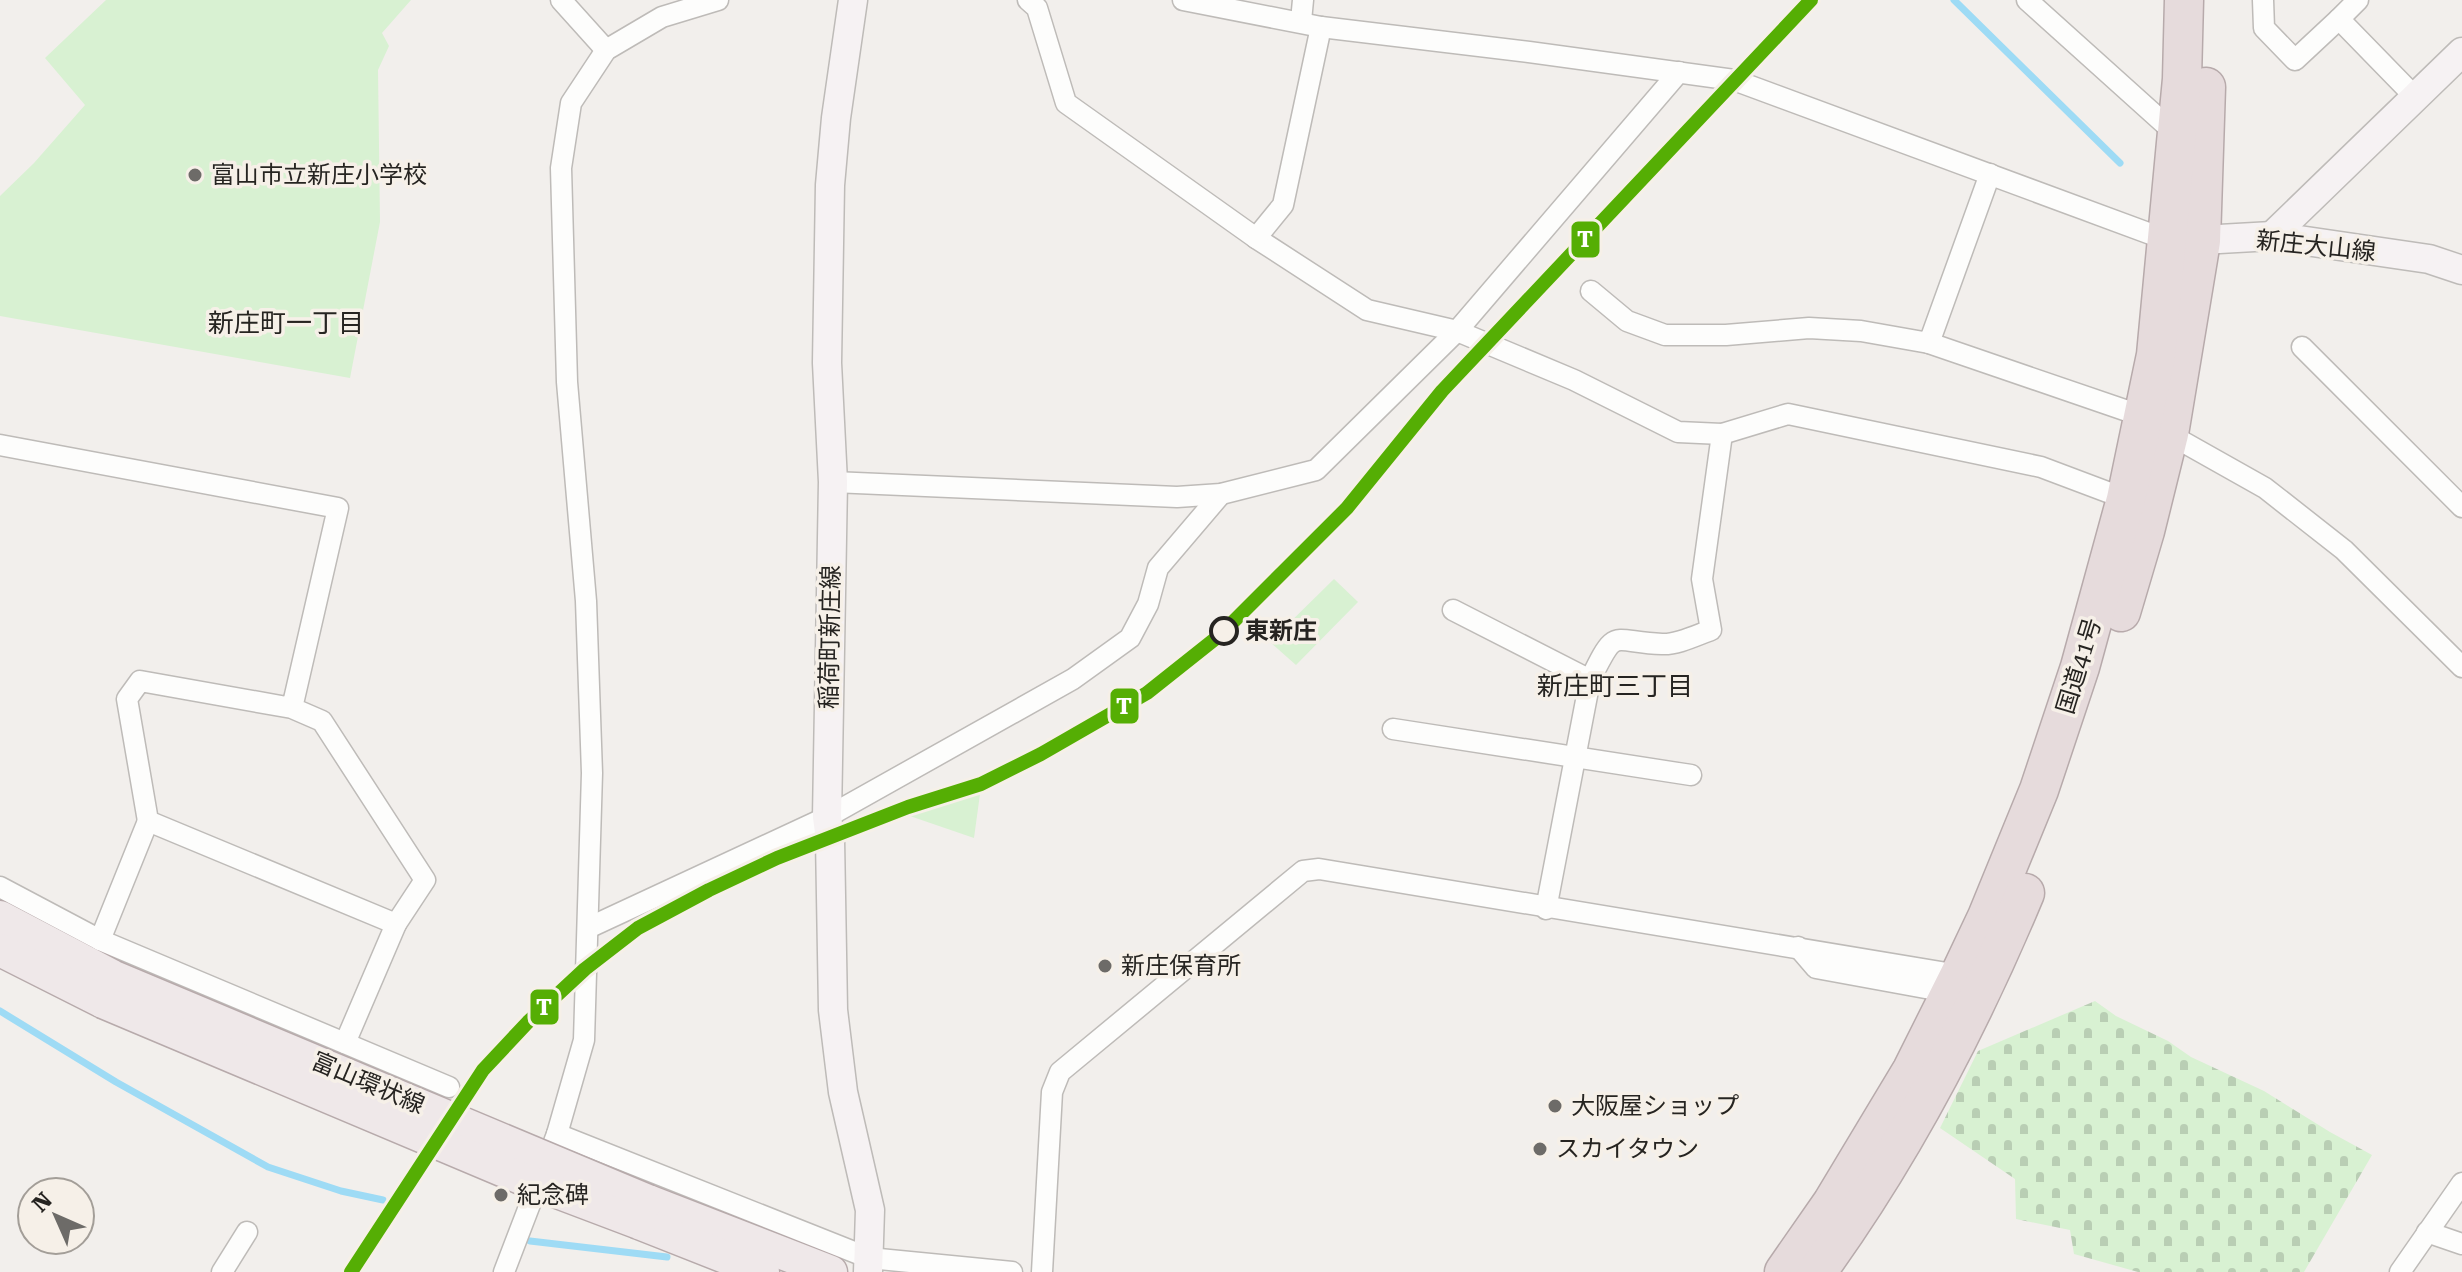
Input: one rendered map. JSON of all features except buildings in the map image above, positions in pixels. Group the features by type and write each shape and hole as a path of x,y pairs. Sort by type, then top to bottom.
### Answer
{"highway":[{"name":"国道41号","path":"2184,0 2194,79 2177,135 2184,241"},
{"name":"国道41号","path":"1784,1272 1832,1203 1912,1070 1969,988 2064,798 2145,531 2157,425 2156,355 2184,241 2194,79 2208,0"},
{"name":"国道41号","path":"1817,1272 1856,1219 1937,1084 1969,988 1987,917 2039,790 2080,667 2126,499 2157,425"}],"main road":[{"name":"稲荷町新庄線","path":"853,0 830,185 827,363 833,482 827,817 833,1010 843,1092 870,1210 869,1265"},
{"path":"2272,236 2462,52"},
{"name":"新庄大山線","path":"2184,241 2272,236 2429,259 2462,269"},
{"name":"富山環状線","path":"0,917 108,989"},
{"name":"富山環状線","path":"0,950 108,989 528,1181 644,1212 831,1272"},
{"name":"富山環状線","path":"644,1212 763,1272"}],"street":[{"path":"561,0 606,50"},
{"path":"504,1272 557,1134 584,1040 592,773 586,601 567,382 561,168 571,103 606,50 662,17 718,0"},
{"path":"1028,0 1037,8 1066,103 1256,238 1367,310 1457,331 1574,380 1678,432 1722,434 1788,414 2041,467 2126,499"},
{"path":"1183,0 1311,24 1679,72 1750,85 1990,174 2184,241"},
{"path":"1256,238 1283,205 1311,24 1303,0"},
{"path":"2027,0 2177,135"},
{"path":"2263,0 2264,28 2295,60 2358,0"},
{"path":"2339,19 2415,97"},
{"path":"833,482 1177,497 1221,494 1316,470 1457,331 1679,72"},
{"path":"1929,343 1990,174"},
{"path":"1591,291 1627,321 1665,335 1726,335 1809,328 1861,331 1929,343 2157,425 2265,488 2344,550 2462,667"},
{"path":"2302,347 2459,501"},
{"path":"1546,909 1590,680 1607,646 1622,638 1665,644 1711,630 1702,579 1722,434"},
{"path":"0,445 338,508 292,708"},
{"path":"588,928 827,817 1073,679 1130,638 1148,604 1158,568 1221,494"},
{"path":"1453,610 1590,680"},
{"path":"100,940 148,821 127,699 140,681 292,708 322,721 425,880 396,924 345,1043"},
{"path":"1393,729 1691,775"},
{"path":"148,821 396,924"},
{"path":"1042,1272 1052,1092 1060,1072 1303,871 1319,869 1546,909 1798,947 1816,968 1969,988"},
{"path":"0,887 100,940 449,1087"},
{"path":"557,1134 869,1265 1012,1272"},
{"path":"2400,1272 2462,1183"},
{"path":"222,1272 247,1232"},
{"path":"2427,1232 2462,1244"}],"green space":[{"name":"富山市立新庄小学校","path":"106,0 411,0 382,33 389,46 378,70 380,222 350,378 0,316 0,196 85,105 45,58"},
{"path":"1334,579 1358,602 1296,665 1270,642"},
{"path":"980,794 974,838 904,814"},
{"path":"2095,1001 2191,1057 2264,1091 2372,1155 2304,1272 2138,1272 2074,1254 2070,1230 2016,1219 2015,1179 1940,1128 1978,1051"}],"waterway":[{"path":"1954,0 2120,163"},
{"path":"0,1011 116,1082 268,1167 341,1191 383,1200"},
{"path":"530,1241 667,1257"}],"transit line":[{"name":"T","path":"351,1272 483,1070 528,1022 585,969 638,928 777,858 908,807 981,784 1041,754 1147,693 1220,635 1347,508 1442,391 1811,0"}],"place":[{"name":"富山市立新庄小学校","path":"195,175"},
{"name":"東新庄","path":"1224,631"},
{"name":"新庄保育所","path":"1105,966"},
{"name":"大阪屋ショップ","path":"1555,1106"},
{"name":"スカイタウン","path":"1540,1149"},
{"name":"紀念碑","path":"501,1195"}],"district":[{"name":"新庄町一丁目","path":"286,323"},
{"name":"新庄町三丁目","path":"1615,686"}]}
